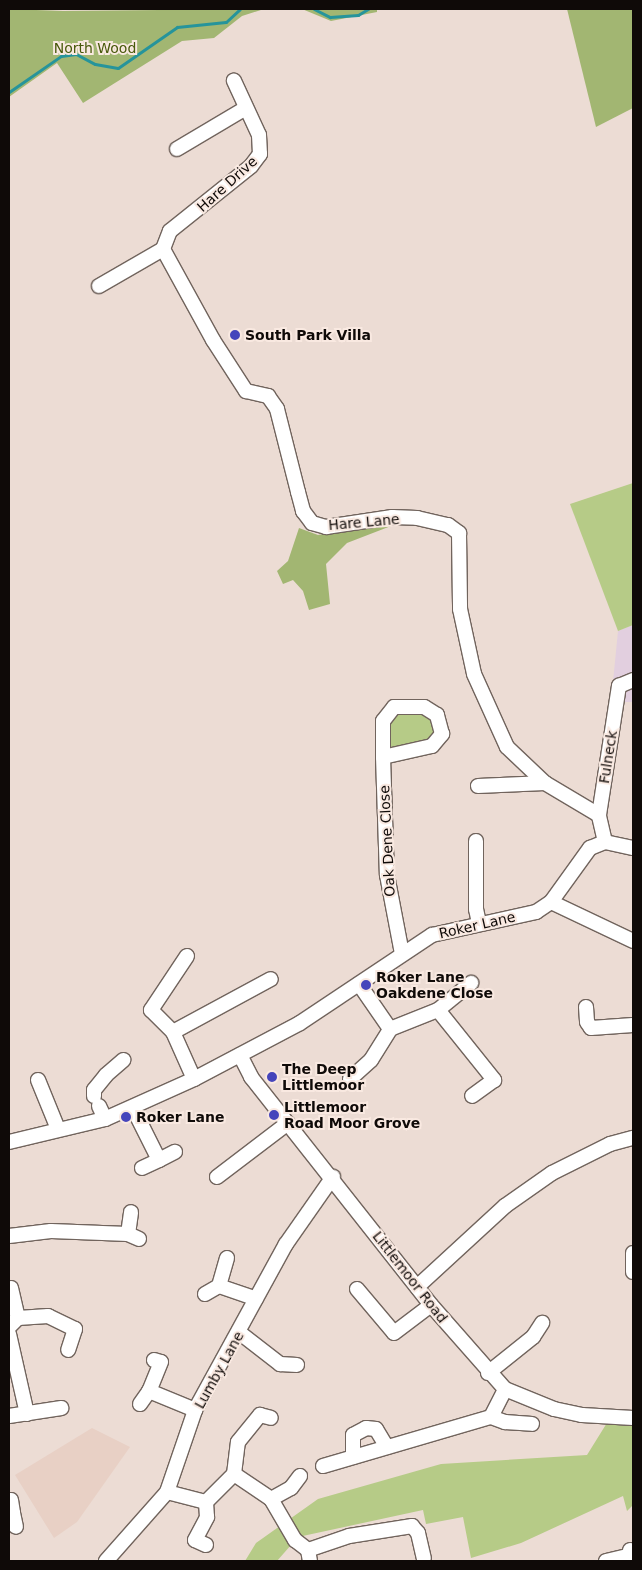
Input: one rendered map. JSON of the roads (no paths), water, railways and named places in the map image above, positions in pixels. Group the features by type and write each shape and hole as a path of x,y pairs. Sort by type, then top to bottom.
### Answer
{"street":[{"name":"Hare Drive","path":"163,249 170,231 251,166 260,154 259,135 234,81"},
{"path":"177,149 246,108"},
{"path":"99,286 163,249"},
{"name":"Hare Lane","path":"163,249 213,340 246,391 268,396 278,409 303,511 312,523 326,526 392,517 417,518 448,525 459,533 460,609 474,674 507,747 545,783 599,815"},
{"name":"Fulneck","path":"605,842 599,815 619,686 633,680"},
{"name":"Oak Dene Close","path":"383,757 432,746 442,734 437,715 424,708 389,709 383,721 383,757 387,875 402,954"},
{"path":"478,786 545,783"},
{"path":"476,841 476,909 479,922"},
{"path":"605,842 633,848"},
{"name":"Roker Lane","path":"9,1142 58,1130 99,1107 133,1108 194,1079 300,1023 432,935 479,922 536,912 551,902 584,855 605,842"},
{"path":"551,902 633,941"},
{"path":"187,956 151,1010 173,1032 194,1079"},
{"path":"173,1032 271,979"},
{"path":"350,1079 371,1060 390,1029 438,1010 471,983"},
{"path":"359,984 390,1029"},
{"path":"586,1007 587,1022 591,1028 633,1025"},
{"path":"438,1010 451,1028 458,1031 498,1077 472,1096"},
{"name":"Littlemoor Road","path":"240,1055 251,1077 333,1176 431,1305 488,1374 506,1389 554,1409 582,1415 633,1418"},
{"path":"99,1107 94,1090 106,1075 123,1060"},
{"path":"38,1080 58,1130"},
{"path":"133,1108 159,1160"},
{"path":"217,1176 288,1123"},
{"path":"417,1287 505,1206 552,1173 610,1144 633,1138"},
{"path":"142,1168 176,1152"},
{"name":"Lumby Lane","path":"106,1561 167,1492 195,1410 240,1333 286,1244 333,1176"},
{"path":"9,1236 51,1231 133,1237 131,1212"},
{"path":"633,1253 633,1272"},
{"path":"205,1294 219,1286 227,1258"},
{"path":"219,1286 256,1299"},
{"path":"11,1288 13,1322 48,1316 75,1329 68,1350"},
{"path":"357,1289 394,1333 431,1305"},
{"path":"488,1374 532,1337 542,1322"},
{"path":"240,1333 280,1364 297,1365"},
{"path":"9,1334 27,1414"},
{"path":"140,1404 149,1391 160,1362 154,1360"},
{"path":"490,1417 506,1389"},
{"path":"149,1391 195,1410"},
{"path":"9,1416 61,1408"},
{"path":"206,1545 195,1540 207,1517 206,1502 234,1474 238,1442 261,1413"},
{"path":"323,1466 490,1417 505,1422 532,1424"},
{"path":"353,1457 353,1436 366,1428 376,1429 387,1447"},
{"path":"234,1474 271,1499 291,1534 309,1556 349,1536 412,1526 418,1533 424,1558"},
{"path":"271,1499 291,1488 300,1476"},
{"path":"167,1492 206,1502"},
{"path":"606,1561 631,1555 630,1550"}],"waterway":[{"path":"9,92 61,56 76,54 95,64 118,68 177,27 226,22 240,9"},
{"path":"314,9 330,17 358,15 368,9"}],"place":[{"name":"South Park Villa","path":"235,335"},
{"name":"Roker Lane Oakdene Close","path":"366,985"},
{"name":"The Deep Littlemoor","path":"272,1077"},
{"name":"Littlemoor Road Moor Grove","path":"274,1115"},
{"name":"Roker Lane","path":"126,1117"}],"park label":[{"name":"North Wood","path":"95,48"}]}
